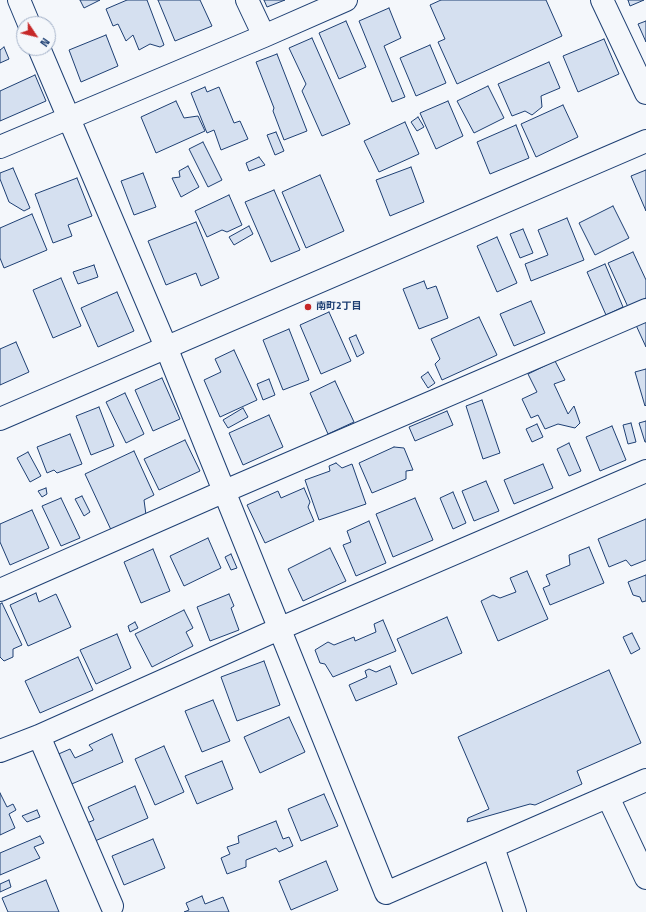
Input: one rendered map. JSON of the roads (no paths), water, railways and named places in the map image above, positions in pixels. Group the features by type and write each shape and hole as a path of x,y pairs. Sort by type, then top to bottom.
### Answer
{"street":[{"path":"19,0 26,16"},
{"path":"247,0 264,36"},
{"path":"0,147 346,0"},
{"path":"602,0 646,93"},
{"path":"42,56 166,346 386,893 646,780"},
{"path":"0,419 166,346 646,141"},
{"path":"0,590 225,491 646,310"},
{"path":"0,751 38,736 280,628 646,471"},
{"path":"38,736 112,906"},
{"path":"608,796 646,878"},
{"path":"493,846 515,912"}],"place":[{"name":"南町2丁目","path":"308,307"}]}
